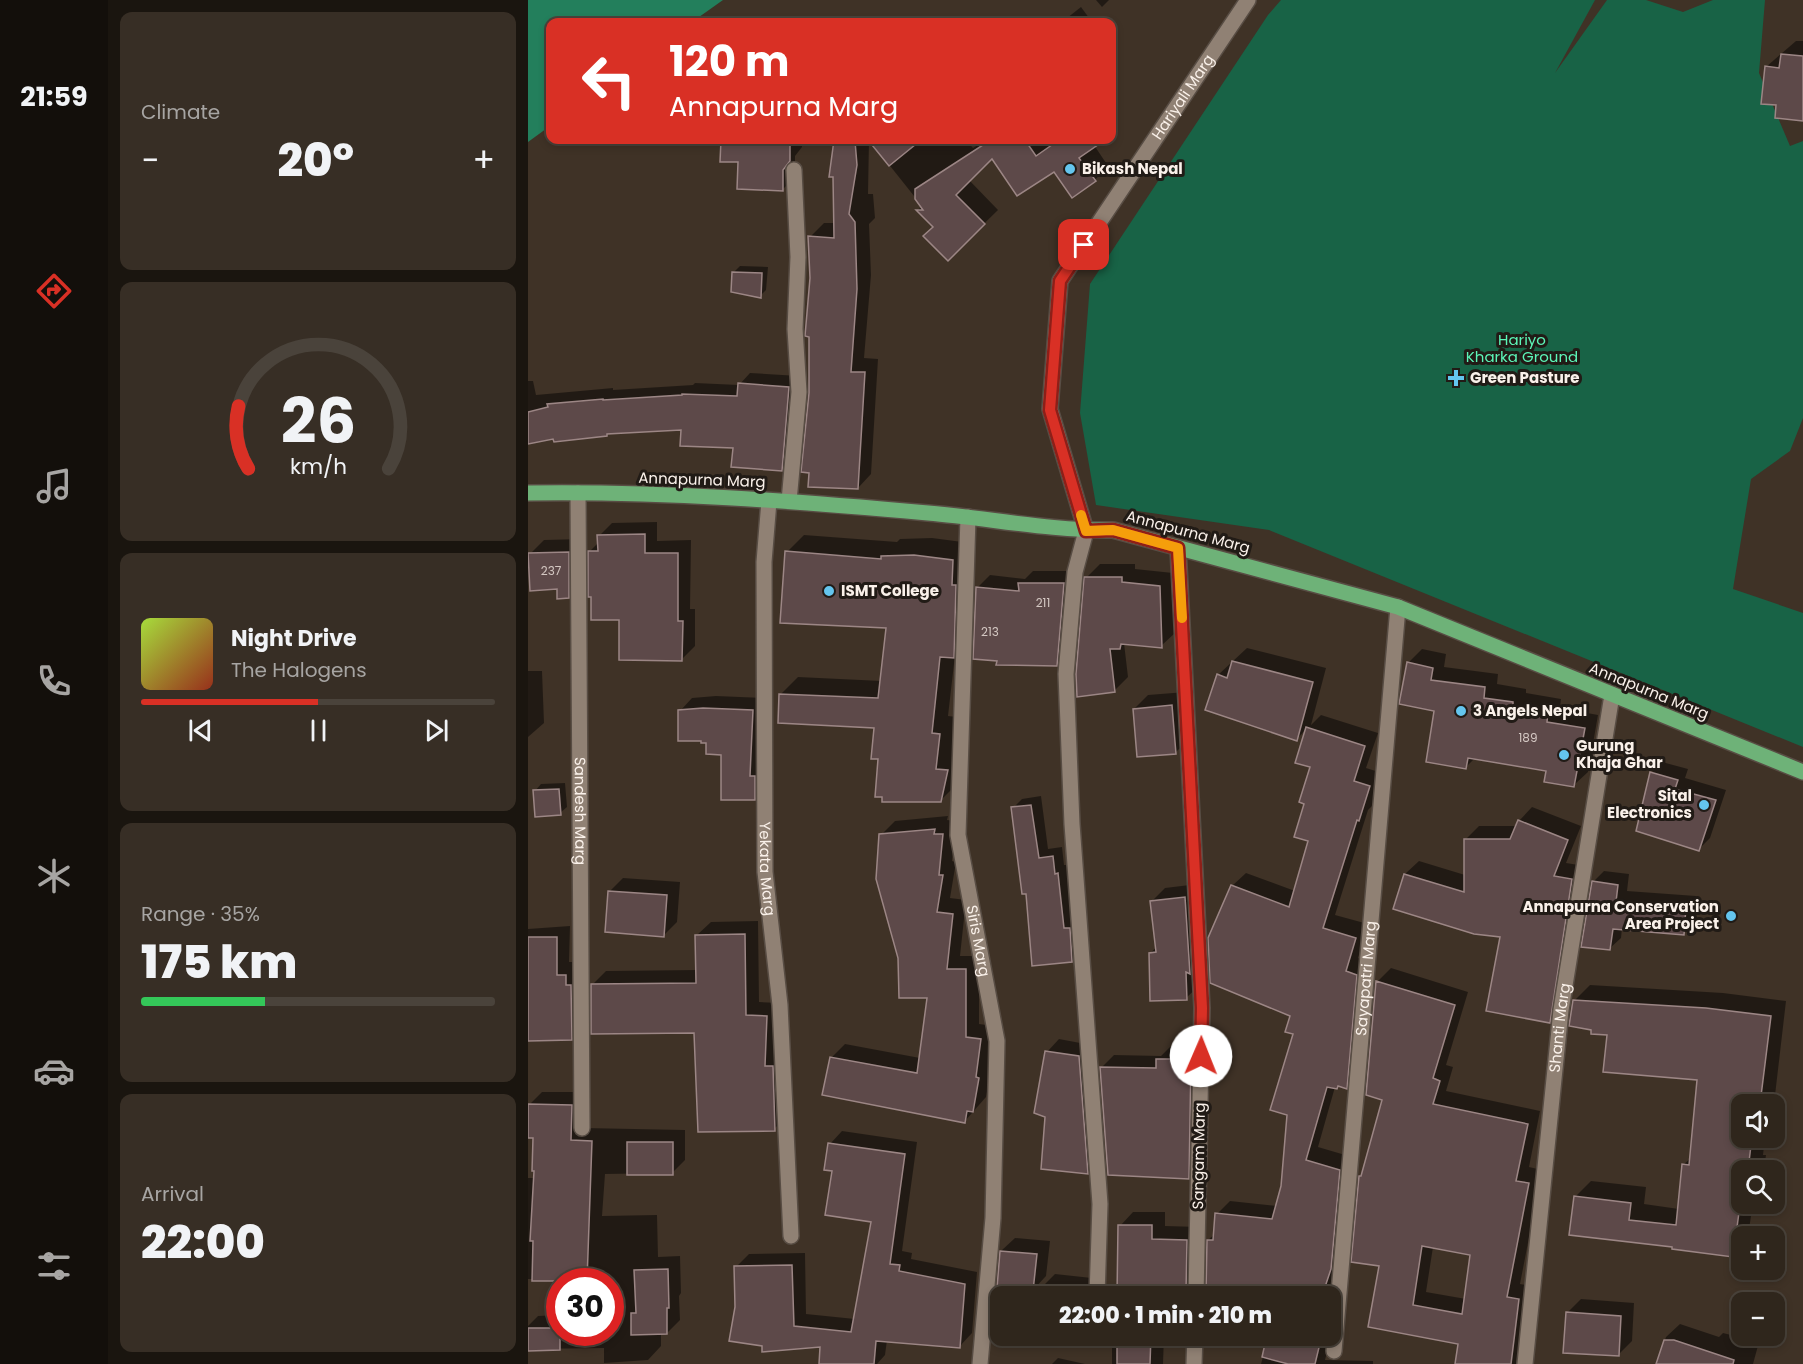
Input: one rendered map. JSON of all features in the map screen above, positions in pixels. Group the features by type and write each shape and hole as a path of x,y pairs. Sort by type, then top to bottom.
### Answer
{"main road":[{"name":"Annapurna Marg","path":"528,493 789,501 968,517 1086,531 1113,530 1398,607 1803,772"}],"street":[{"name":"Hariyali Marg","path":"1086,531 1050,410 1060,281 1248,0"},
{"path":"789,501 799,392 795,329 798,257 794,170"},
{"name":"Sandesh Marg","path":"578,493 582,1128"},
{"name":"Yekata Marg","path":"769,501 764,562 765,872 780,1005 791,1236"},
{"name":"Siris Marg","path":"968,517 958,835 997,1041 993,1218 980,1364"},
{"path":"1086,531 1075,572 1066,674 1072,824 1100,1204 1097,1286"},
{"name":"Sangam Marg","path":"1178,548 1202,1008 1196,1286"},
{"name":"Sayapatri Marg","path":"1335,1351 1398,607"},
{"name":"Shanti Marg","path":"1525,1364 1561,1010 1612,695"},
{"path":"1194,1364 1195,1346"}],"green space":[{"path":"528,0 723,0 698,18 546,18 546,129 528,142"},
{"name":"Hariyo Kharka Ground","path":"1281,0 1595,0 1555,73 1607,0 1646,0 1683,12 1713,0 1765,0 1759,73 1790,146 1803,141 1803,418 1790,451 1751,479 1733,589 1803,613 1803,747 1269,530 1096,505 1080,413 1090,284 1268,15"}],"building":[{"path":"1781,54 1803,56 1803,121 1775,118 1776,105 1761,104 1765,66 1779,68"},
{"path":"721,144 790,144 790,161 783,170 783,191 737,189 738,162 720,162"},
{"path":"833,144 855,144 857,165 849,214 855,222 857,289 851,372 865,372 858,489 808,487 809,473 801,472 809,393 809,337 805,336 810,278 808,236 834,238 833,177 829,177"},
{"path":"871,144 916,144 889,166"},
{"path":"1028,144 1036,156 1053,144 1099,144 1079,158 1096,181 1072,198 1054,172 1017,196 992,159 956,195 985,224 948,261 923,236 933,227 916,210 923,210 915,199 915,189 983,145"},
{"path":"732,272 762,273 761,298 731,292"},
{"path":"738,383 789,387 782,471 731,467 733,448 680,446 681,430 607,434 607,436 554,442 553,439 528,444 528,412 548,407 547,404 682,394 737,396"},
{"path":"645,534 645,553 678,553 678,621 683,621 682,661 619,660 619,620 591,620 591,597 588,597 588,551 598,551 597,535"},
{"path":"785,551 881,559 881,556 914,555 953,560 952,585 956,585 954,658 940,657 932,733 940,734 936,769 948,770 941,802 882,802 882,797 875,797 878,759 871,759 874,728 778,723 779,694 878,698 886,628 780,623"},
{"path":"569,552 569,598 557,599 557,589 530,591 528,553"},
{"path":"1084,577 1122,577 1122,582 1160,586 1162,648 1121,644 1120,649 1110,649 1115,692 1077,697 1076,674"},
{"path":"1018,583 1064,583 1057,666 996,665 997,661 973,659 976,587 1019,591"},
{"path":"1232,661 1313,682 1297,741 1205,710 1217,674 1227,678"},
{"path":"1407,662 1433,668 1431,680 1485,687 1484,698 1513,702 1513,706 1548,712 1547,722 1585,728 1574,787 1544,782 1546,771 1468,758 1466,769 1426,762 1434,711 1399,704"},
{"path":"1172,705 1176,754 1137,757 1133,709"},
{"path":"703,708 753,710 750,776 755,776 755,800 721,800 721,755 706,754 706,743 701,743 701,741 678,741 678,710"},
{"path":"1306,727 1365,746 1354,781 1370,786 1323,928 1356,938 1346,971 1357,975 1347,1089 1338,1086 1337,1089 1327,1087 1306,1160 1340,1170 1331,1269 1325,1286 1206,1286 1207,1240 1213,1240 1215,1213 1272,1219 1281,1186 1287,1115 1270,1110 1293,1034 1285,1032 1290,1016 1210,983 1208,938 1231,885 1289,907 1308,841 1294,837 1304,804 1299,802 1310,767 1295,763"},
{"path":"1650,772 1678,780 1675,789 1716,800 1699,851 1636,831"},
{"path":"559,789 561,815 535,817 533,790"},
{"path":"1031,805 1039,858 1053,856 1055,874 1058,873 1064,928 1070,928 1072,962 1032,966 1026,894 1022,894 1011,807"},
{"path":"1518,820 1568,840 1554,876 1572,879 1550,1023 1486,1011 1500,937 1474,934 1393,909 1404,874 1464,892 1464,839 1510,839"},
{"path":"935,829 934,834 943,834 939,875 943,875 937,912 953,914 947,969 966,969 966,1037 981,1039 976,1077 979,1078 973,1112 967,1111 965,1123 822,1095 830,1057 917,1073 927,998 899,998 898,958 876,879 879,834"},
{"path":"1592,881 1618,885 1616,902 1686,907 1684,935 1613,929 1610,950 1581,947"},
{"path":"608,891 667,895 664,937 605,932"},
{"path":"1185,897 1190,974 1186,972 1187,1000 1150,1001 1149,953 1156,952 1150,901"},
{"path":"745,934 746,1015 767,1016 765,1066 773,1066 775,1131 698,1132 694,1033 591,1034 591,984 696,983 695,935"},
{"path":"528,937 557,937 557,975 566,975 566,985 571,985 572,1040 528,1041"},
{"path":"1376,981 1455,1005 1433,1078 1440,1081 1433,1104 1528,1124 1516,1181 1529,1183 1507,1297 1519,1299 1511,1364 1455,1364 1458,1344 1368,1327 1379,1266 1351,1262 1359,1176 1361,1176 1382,1100 1366,1095","holes":["1422,1246 1470,1255 1462,1314 1413,1305"]},
{"path":"1573,1000 1706,1008 1771,1016 1761,1094 1731,1094 1731,1148 1751,1148 1749,1160 1731,1160 1731,1214 1739,1214 1737,1226 1731,1226 1731,1257 1672,1249 1672,1247 1569,1235 1574,1196 1631,1203 1629,1220 1676,1225 1682,1164 1689,1165 1697,1080 1603,1072 1607,1035 1591,1034 1591,1030 1569,1026"},
{"path":"1045,1051 1079,1056 1088,1174 1041,1169 1045,1117 1034,1113"},
{"path":"1156,1059 1191,1059 1189,1179 1108,1175 1100,1067 1156,1068"},
{"path":"528,1104 572,1105 571,1140 592,1141 587,1268 546,1268 546,1281 532,1281 533,1241 530,1241 534,1171 532,1171 533,1138 528,1138"},
{"path":"627,1142 673,1142 673,1175 627,1175"},
{"path":"828,1143 905,1154 890,1264 900,1265 899,1271 965,1284 960,1348 876,1341 874,1364 819,1364 820,1347 762,1352 762,1346 729,1341 735,1307 734,1266 792,1265 794,1326 851,1332 871,1222 825,1215 832,1171 824,1170"},
{"path":"1118,1225 1152,1225 1152,1239 1187,1240 1186,1286 1117,1286"},
{"path":"1000,1251 1037,1254 1034,1286 997,1286"},
{"path":"668,1269 667,1334 631,1335 631,1313 636,1313 634,1270"},
{"path":"1566,1312 1621,1316 1619,1356 1563,1353"},
{"path":"528,1328 546,1328 546,1346 560,1346 560,1350 528,1351"},
{"path":"1664,1340 1674,1340 1734,1360 1733,1364 1656,1364"},
{"path":"1117,1346 1151,1346 1150,1364 1117,1364"},
{"path":"1264,1346 1319,1346 1315,1364 1288,1364 1262,1357"}],"slow traffic":[{"path":"1081,515 1086,531 1113,530 1178,548 1182,618"}],"place":[{"name":"Bikash Nepal","path":"1070,169"},
{"name":"Green Pasture","path":"1456,378"},
{"name":"ISMT College","path":"829,591"},
{"name":"3 Angels Nepal","path":"1461,711"},
{"name":"Gurung Khaja Ghar","path":"1564,755"},
{"name":"Sital Electronics","path":"1704,805"},
{"name":"Annapurna Conservation Area Project","path":"1731,916"}],"route":[{"path":"1084,245 1060,281 1050,410 1086,531 1113,530 1178,548 1202,1008 1201,1056"}]}
